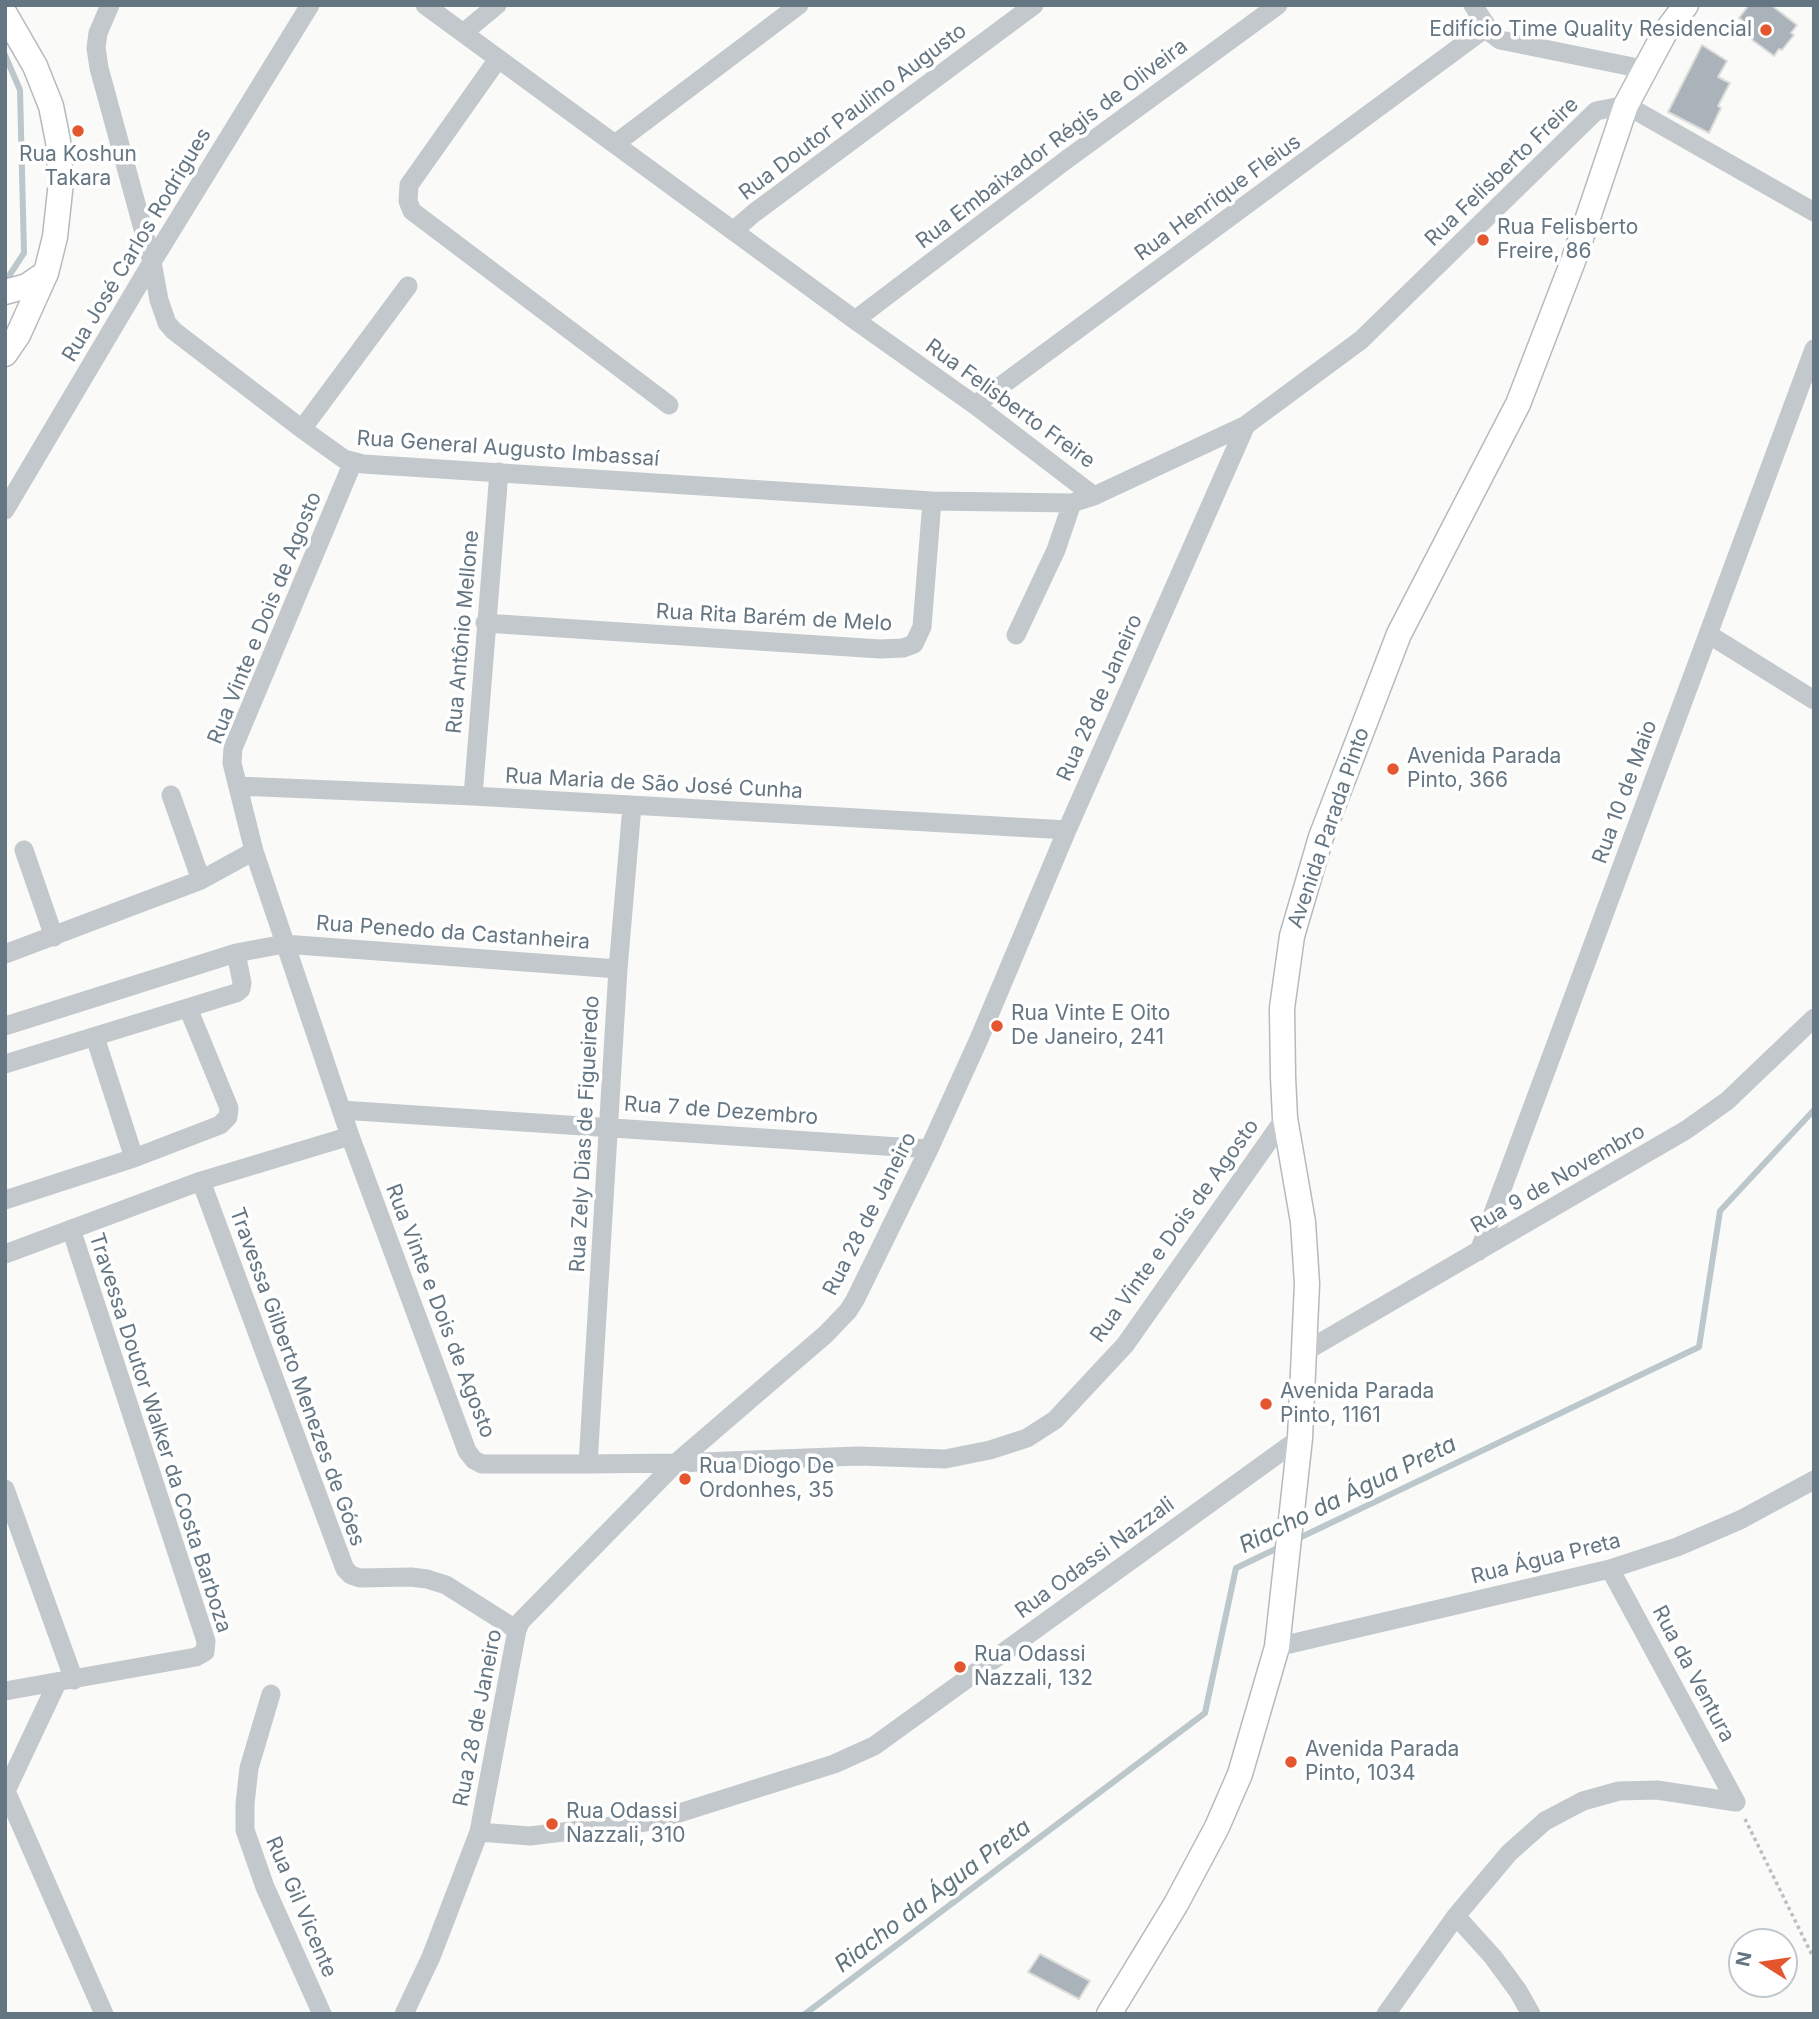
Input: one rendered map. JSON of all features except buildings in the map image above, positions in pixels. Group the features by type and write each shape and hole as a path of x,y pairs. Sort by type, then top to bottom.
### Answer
{"main road":[{"name":"Avenida Parada Pinto","path":"1109,2014 1176,1904 1217,1826 1240,1774 1278,1647 1300,1438 1306,1351 1307,1284 1303,1222 1285,1118 1282,1008 1292,936 1321,837 1399,634 1518,404 1575,256 1626,105 1643,69 1682,7"},
{"path":"5,354 24,324 46,273 55,237 61,182 58,141 51,106 35,66 8,13"},
{"path":"5,292 27,286 46,273"}],"street":[{"name":"Rua General Augusto Imbassaí","path":"110,5 98,33 96,48 99,68 152,262 163,313 174,331 302,429 353,463 932,500 1072,503 1094,495"},
{"name":"Rua José Carlos Rodrigues","path":"5,510 152,262 310,5"},
{"name":"Rua Felisberto Freire","path":"425,5 975,405 1094,495 1246,425 1361,340 1596,111 1626,105"},
{"path":"463,33 497,5"},
{"path":"615,144 799,5"},
{"name":"Rua Doutor Paulino Augusto","path":"733,231 1034,5"},
{"name":"Rua Embaixador Régis de Oliveira","path":"855,320 1066,160 1278,5"},
{"path":"1473,5 1492,34 1510,43 1643,69"},
{"name":"Rua Henrique Fleius","path":"975,405 1487,27"},
{"path":"498,59 409,185 408,201 412,211 669,405"},
{"path":"1626,105 1814,212"},
{"path":"302,429 408,286"},
{"name":"Rua 10 de Maio","path":"1479,1251 1814,349"},
{"name":"Rua 28 de Janeiro","path":"404,2014 435,1948 479,1832 517,1630 528,1612 676,1464 826,1334 848,1311 929,1149 979,1039 1066,830 1246,425"},
{"name":"Rua Vinte e Dois de Agosto","path":"353,463 233,748 232,763 254,851 350,1136 467,1451 474,1460 482,1464 676,1464 858,1456 945,1459 990,1450 1027,1438 1055,1420 1125,1345 1285,1118"},
{"name":"Rua Antônio Mellone","path":"473,796 499,472"},
{"name":"Rua Rita Barém de Melo","path":"485,623 880,649 903,648 914,644 922,627 932,500"},
{"path":"1016,635 1056,550 1072,503"},
{"path":"1708,635 1814,700"},
{"name":"Rua Maria de São José Cunha","path":"238,786 473,796 1066,830"},
{"path":"171,795 201,880"},
{"name":"Rua Zely Dias de Figueiredo","path":"588,1464 618,968 632,806"},
{"path":"24,850 54,937"},
{"path":"5,954 201,880 254,851"},
{"name":"Rua Penedo da Castanheira","path":"5,1026 236,953 284,944 618,968"},
{"path":"5,1064 229,996 241,989 242,983 236,953"},
{"path":"6,1196 134,1158 220,1125 228,1117 229,1108 188,1008"},
{"name":"Rua 9 de Novembro","path":"1306,1351 1686,1130 1727,1101 1814,1018"},
{"path":"94,1037 134,1158"},
{"name":"Rua 7 de Dezembro","path":"341,1110 929,1149"},
{"path":"5,1254 201,1181 350,1136"},
{"name":"Travessa Gilberto Menezes de Góes","path":"201,1181 345,1569 360,1578 411,1577 446,1584 517,1630"},
{"name":"Travessa Doutor Walker da Costa Barboza","path":"65,1682 197,1657 205,1652 206,1641 71,1229"},
{"name":"Rua Odassi Nazzali","path":"479,1832 514,1837 530,1836 654,1821 834,1764 874,1746 1300,1438"},
{"name":"Rua Água Preta","path":"1278,1647 1610,1569 1677,1547 1740,1520 1814,1480"},
{"path":"5,1489 65,1682 6,1792 104,2014"},
{"name":"Rua da Ventura","path":"1610,1569 1736,1802"},
{"path":"5,1691 65,1682"},
{"name":"Rua Gil Vicente","path":"271,1694 249,1768 244,1804 245,1830 265,1887 322,2014"},
{"path":"1386,2014 1456,1916 1509,1853 1545,1821 1583,1801 1619,1791 1657,1790 1736,1802"},
{"path":"1456,1916 1493,1957 1531,2014"}],"path":[{"path":"1736,1802 1814,1959"}],"waterway":[{"path":"5,55 20,90 24,253 5,282"},
{"name":"Riacho da Água Preta","path":"1295,1540 1699,1347 1720,1211 1814,1110"},
{"name":"Riacho da Água Preta","path":"805,2014 1205,1713 1236,1568 1282,1546"}],"place":[{"name":"Edifício Time Quality Residencial","path":"1766,30"},
{"name":"Rua Koshun Takara","path":"78,131"},
{"name":"Rua Felisberto Freire, 86","path":"1483,240"},
{"name":"Avenida Parada Pinto, 366","path":"1393,769"},
{"name":"Rua Vinte E Oito De Janeiro, 241","path":"997,1026"},
{"name":"Avenida Parada Pinto, 1161","path":"1266,1404"},
{"name":"Rua Diogo De Ordonhes, 35","path":"685,1479"},
{"name":"Rua Odassi Nazzali, 132","path":"960,1667"},
{"name":"Avenida Parada Pinto, 1034","path":"1291,1762"},
{"name":"Rua Odassi Nazzali, 310","path":"552,1824"}]}
